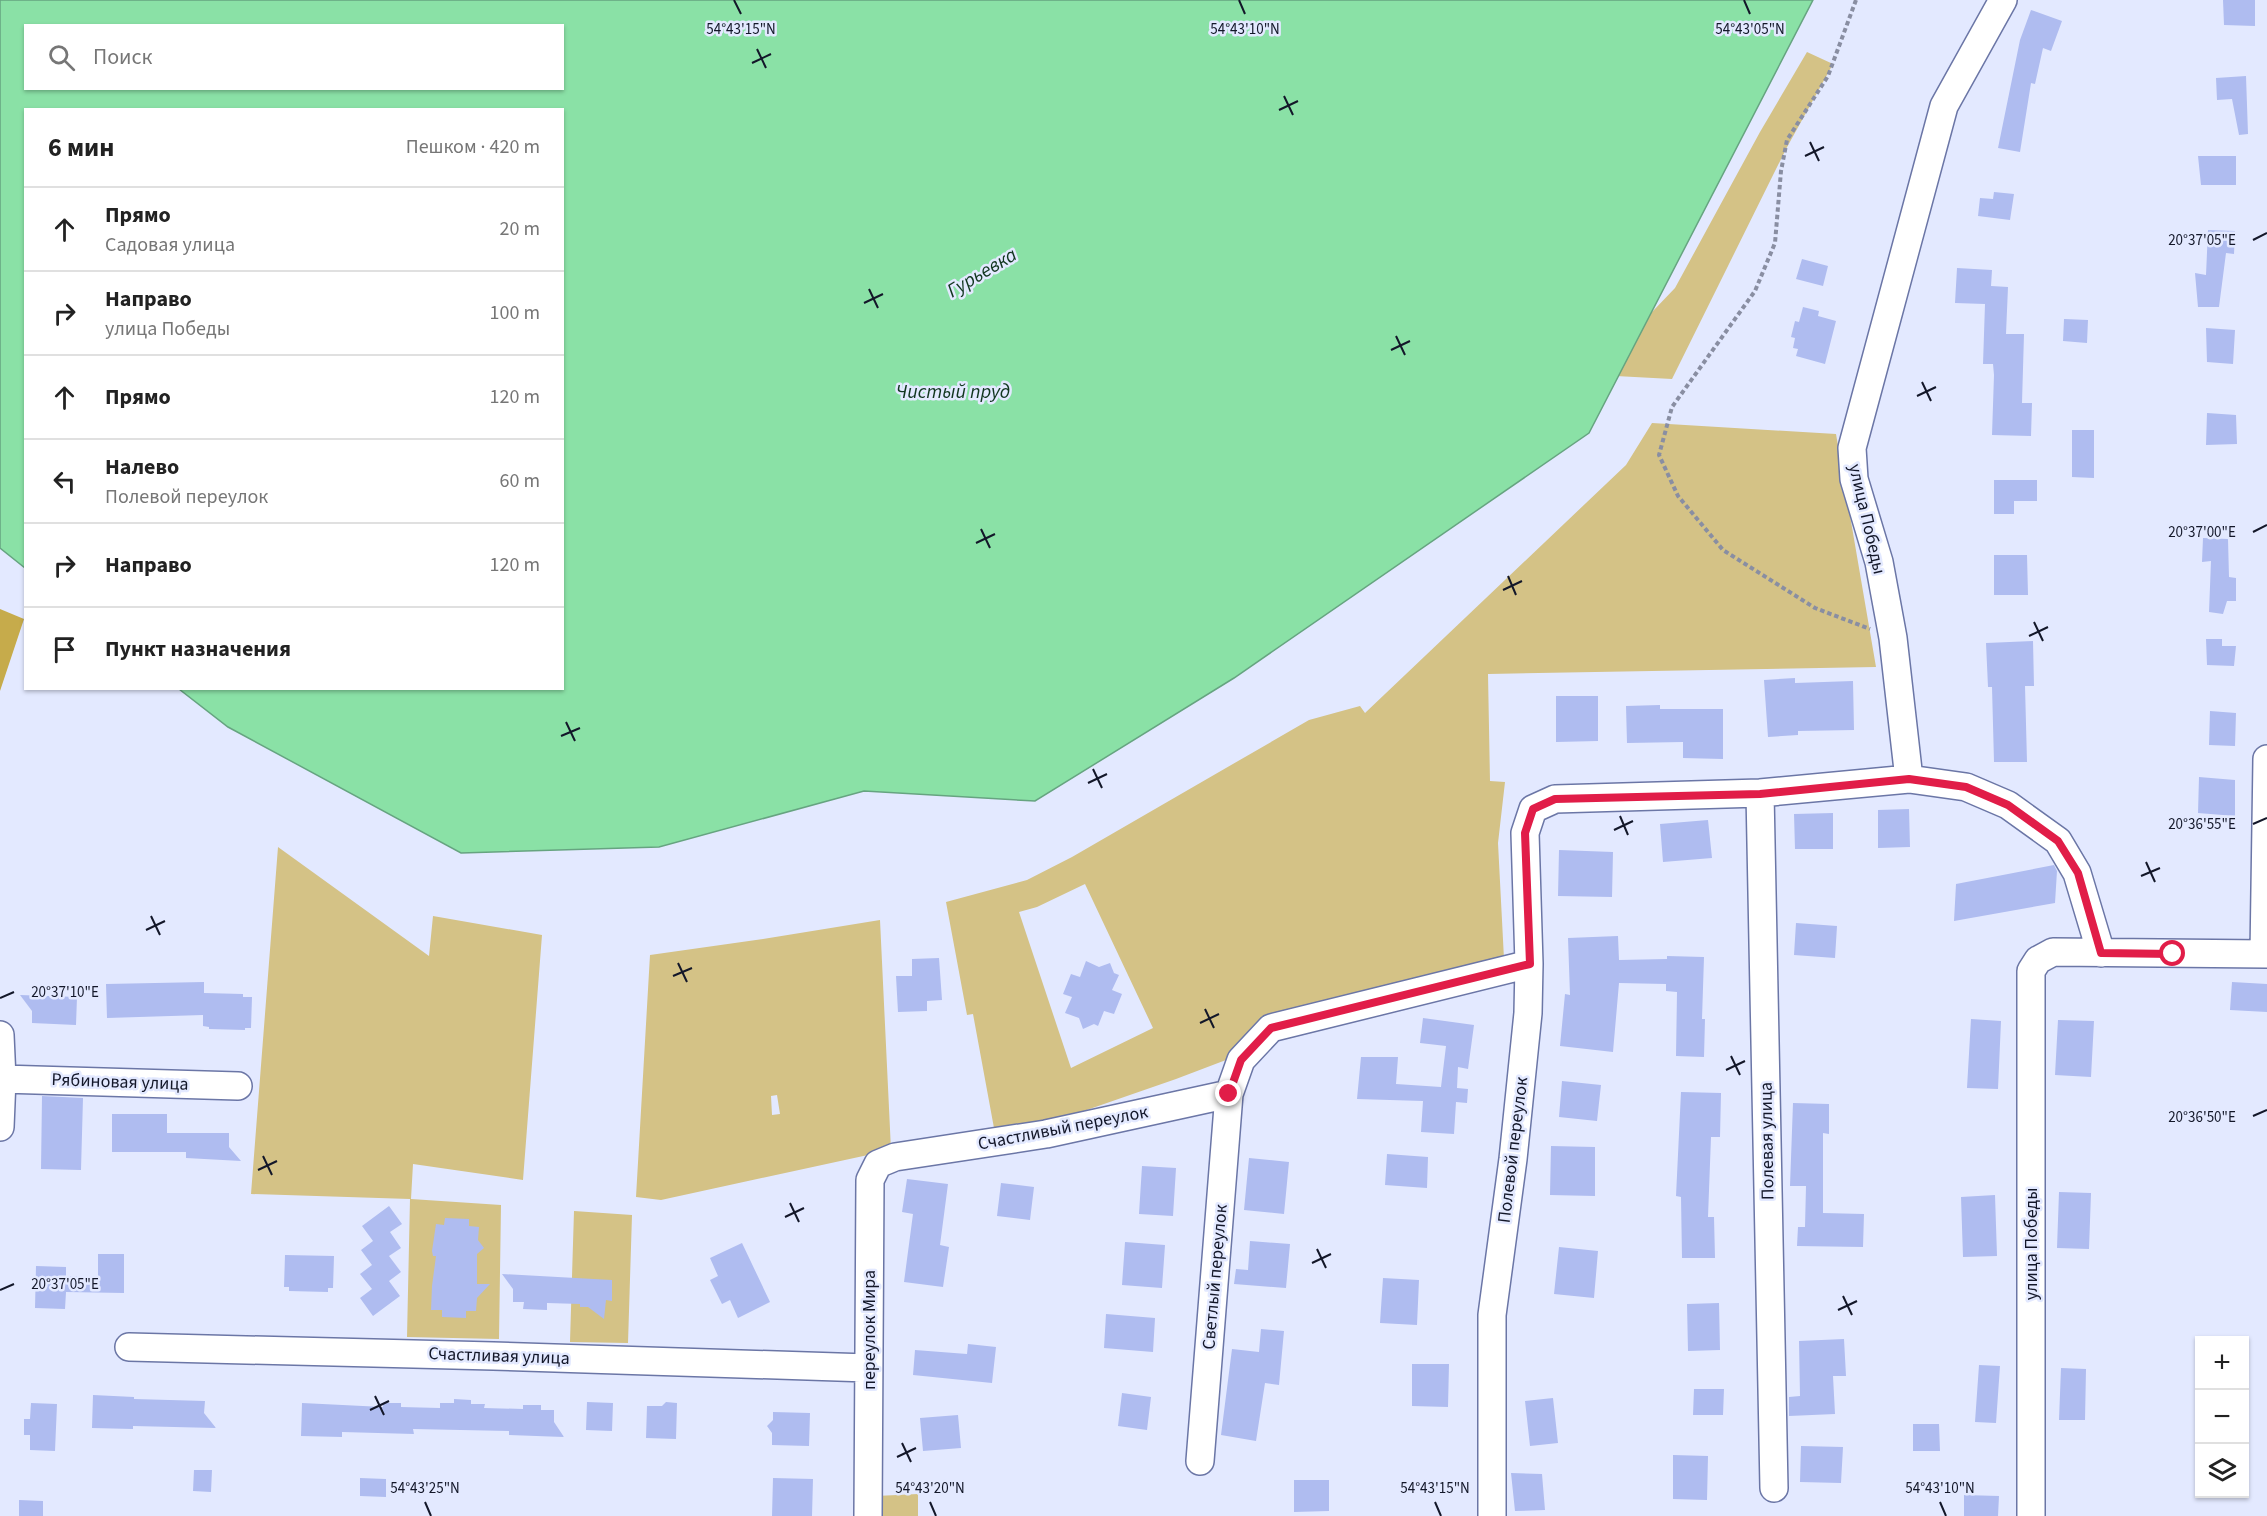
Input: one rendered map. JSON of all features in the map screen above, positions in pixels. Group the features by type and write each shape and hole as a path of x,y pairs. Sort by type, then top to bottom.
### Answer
{"street":[{"name":"улица Победы","path":"1909,779 1893,638 1879,562 1854,479 1852,448 1944,106 2003,0"},
{"path":"1760,794 1909,779 1966,787 2008,805 2058,841 2078,873 2101,953 2266,954 2267,759"},
{"name":"Полевой переулок","path":"1492,1516 1492,1316 1514,1148 1528,1013 1530,964 1525,833 1533,809 1555,799 1760,794"},
{"name":"Полевая улица","path":"1760,794 1774,1488"},
{"name":"улица Победы","path":"2031,1516 2031,971 2038,960 2053,952 2101,953"},
{"name":"Светлый переулок","path":"1200,1461 1229,1094 1241,1060 1271,1028 1530,964"},
{"path":"0,1035 2,1079 0,1127"},
{"name":"Рябиновая улица","path":"2,1079 238,1086"},
{"name":"Счастливый переулок","path":"895,1157 1046,1134 1229,1094"},
{"name":"переулок Мира","path":"868,1516 870,1180 878,1164 895,1157"},
{"name":"Счастливая улица","path":"129,1347 868,1368"}],"path":[{"path":"1856,0 1828,76 1787,140 1781,171 1775,243 1755,291 1672,407 1659,455 1678,496 1724,550 1815,608 1893,638"}],"shaded area":[{"path":"1807,52 1833,64 1786,149 1672,379 1597,375 1608,358 1675,288 1760,132"},
{"path":"1652,423 1836,434 1876,667 1488,674 1490,781 1505,782 1498,843 1504,959 1055,1121 994,1128 973,1014 967,1015 946,902 1027,880 1072,857 1309,720 1360,706 1365,713 1626,465","holes":["1085,884 1153,1028 1071,1068 1019,912 1037,907"]},
{"path":"0,609 24,619 0,691"},
{"path":"278,847 429,956 433,916 542,935 523,1180 413,1164 411,1199 501,1205 499,1339 407,1337 410,1199 251,1194"},
{"path":"880,920 891,1150 661,1200 636,1197 650,955","holes":["777,1095 780,1114 772,1115 771,1096"]},
{"path":"574,1211 632,1215 628,1343 570,1342"},
{"path":"918,1494 918,1516 875,1516 876,1496"}],"water":[{"name":"Чистый пруд","path":"0,0 1813,0 1589,433 1234,678 1035,801 864,791 659,847 461,853 228,727 180,690 564,690 564,108 24,108 24,567 0,548"}],"building":[{"path":"2223,0 2255,0 2255,26 2224,25"},
{"path":"2031,10 2062,21 2051,51 2043,48 2035,84 2031,83 2020,152 1998,148 2020,40"},
{"path":"2246,76 2248,134 2239,135 2232,99 2217,100 2216,78"},
{"path":"2198,156 2236,156 2236,185 2201,185"},
{"path":"1994,192 2014,194 2010,220 1978,216 1980,198 1993,199"},
{"path":"2208,230 2235,231 2234,254 2226,253 2219,307 2198,307 2195,273 2206,275"},
{"path":"1802,259 1828,266 1823,286 1796,279"},
{"path":"1957,268 1992,270 1991,286 2008,287 2006,334 2024,334 2022,403 2032,403 2031,436 1992,435 1993,364 1983,364 1985,304 1955,303"},
{"path":"1803,307 1819,311 1818,316 1836,321 1825,364 1796,356 1798,349 1793,348 1795,338 1791,337 1795,321 1799,322"},
{"path":"2064,319 2088,320 2087,343 2063,341"},
{"path":"2206,328 2235,330 2233,364 2207,362"},
{"path":"2207,413 2236,415 2237,444 2206,445"},
{"path":"2072,430 2094,430 2094,478 2072,477"},
{"path":"1994,480 2037,480 2037,501 2014,501 2014,514 1994,514"},
{"path":"2203,538 2228,539 2229,577 2236,578 2236,601 2227,601 2223,614 2209,612 2211,561 2202,562"},
{"path":"1994,555 2027,555 2028,595 1994,595"},
{"path":"2206,639 2222,639 2222,646 2236,646 2234,666 2207,665"},
{"path":"2033,641 2034,686 2025,686 2027,762 1994,762 1992,687 1988,687 1986,643"},
{"path":"1795,678 1795,683 1853,681 1854,730 1798,731 1798,735 1768,737 1764,680"},
{"path":"1556,696 1598,696 1598,741 1556,742"},
{"path":"1660,705 1660,709 1723,709 1723,759 1683,758 1683,742 1627,743 1626,706"},
{"path":"2210,711 2236,713 2235,746 2209,745"},
{"path":"2199,777 2235,780 2235,816 2198,813"},
{"path":"1909,809 1910,847 1878,848 1878,810"},
{"path":"1833,813 1833,849 1795,849 1794,814"},
{"path":"1708,820 1712,858 1663,862 1660,824"},
{"path":"1559,850 1613,852 1612,897 1558,896"},
{"path":"2054,865 2057,871 2055,903 1954,921 1956,884"},
{"path":"1796,923 1837,926 1835,958 1794,955"},
{"path":"1618,936 1619,960 1667,959 1667,956 1704,957 1702,1019 1705,1019 1704,1057 1676,1056 1677,992 1666,991 1666,984 1619,983 1613,1052 1560,1046 1565,994 1570,995 1568,938"},
{"path":"939,958 942,1000 927,1001 927,1011 898,1012 896,976 912,976 912,959"},
{"path":"1086,961 1099,967 1110,963 1114,973 1119,975 1112,990 1122,994 1114,1014 1104,1011 1098,1026 1094,1024 1083,1029 1079,1018 1065,1013 1072,997 1063,994 1071,974 1080,977"},
{"path":"204,982 204,993 243,994 243,997 252,997 251,1028 245,1028 245,1030 209,1029 203,1026 203,1015 107,1018 106,984"},
{"path":"2232,982 2267,984 2267,1012 2230,1010"},
{"path":"20,995 77,997 76,1025 32,1023 32,1011"},
{"path":"1423,1018 1474,1025 1468,1069 1458,1067 1457,1088 1468,1089 1467,1103 1456,1102 1454,1134 1421,1132 1423,1101 1357,1099 1361,1057 1398,1057 1396,1084 1441,1087 1446,1046 1420,1043"},
{"path":"1971,1019 2001,1021 1998,1089 1967,1088"},
{"path":"2058,1020 2094,1021 2091,1077 2055,1075"},
{"path":"1562,1081 1601,1085 1597,1121 1559,1117"},
{"path":"1681,1092 1721,1093 1720,1137 1711,1137 1708,1217 1714,1217 1715,1258 1682,1258 1681,1197 1676,1196"},
{"path":"42,1096 83,1098 81,1170 41,1169"},
{"path":"1793,1103 1829,1104 1829,1134 1823,1133 1823,1213 1864,1214 1863,1247 1797,1246 1798,1227 1805,1227 1806,1186 1790,1186"},
{"path":"112,1114 167,1114 167,1133 229,1133 229,1147 241,1161 186,1158 186,1152 112,1152"},
{"path":"1551,1146 1595,1147 1595,1196 1550,1195"},
{"path":"1387,1154 1428,1157 1427,1188 1385,1185"},
{"path":"1249,1158 1289,1162 1284,1214 1244,1210"},
{"path":"1142,1166 1176,1168 1173,1216 1139,1214"},
{"path":"907,1179 948,1184 940,1245 949,1247 943,1287 904,1282 913,1214 902,1212"},
{"path":"1001,1183 1034,1187 1030,1220 997,1216"},
{"path":"2059,1192 2091,1193 2089,1249 2057,1248"},
{"path":"1995,1195 1997,1256 1963,1257 1961,1197"},
{"path":"389,1206 402,1224 390,1232 401,1248 389,1256 401,1272 389,1281 400,1296 373,1316 360,1298 372,1289 360,1274 372,1265 361,1250 373,1241 362,1226"},
{"path":"445,1218 469,1219 469,1226 479,1227 478,1240 484,1248 477,1254 477,1284 490,1284 477,1298 476,1311 466,1311 466,1318 442,1317 442,1310 431,1310 436,1256 433,1256 432,1251 436,1224 444,1225"},
{"path":"1250,1241 1290,1244 1286,1288 1234,1284 1236,1269 1248,1270"},
{"path":"1125,1242 1165,1245 1162,1288 1122,1285"},
{"path":"742,1243 770,1302 738,1318 730,1300 722,1304 710,1280 718,1276 710,1258"},
{"path":"1559,1247 1598,1251 1594,1298 1554,1294"},
{"path":"98,1254 124,1254 124,1293 66,1292 65,1309 35,1308 36,1266 66,1267 66,1276 98,1276"},
{"path":"285,1255 334,1256 333,1288 328,1288 328,1292 289,1291 289,1287 284,1287"},
{"path":"502,1274 612,1280 612,1301 606,1300 604,1319 588,1307 580,1307 580,1304 547,1303 547,1310 523,1309 524,1302 513,1302 513,1289"},
{"path":"1383,1278 1419,1280 1417,1325 1380,1323"},
{"path":"1719,1303 1720,1350 1688,1351 1687,1304"},
{"path":"1106,1314 1155,1318 1153,1352 1104,1348"},
{"path":"1261,1329 1284,1331 1279,1385 1265,1383 1256,1441 1221,1435 1232,1349 1259,1352"},
{"path":"1844,1339 1846,1376 1833,1376 1835,1414 1789,1416 1789,1397 1800,1396 1799,1341"},
{"path":"968,1344 996,1347 992,1383 913,1375 915,1350 967,1354"},
{"path":"1412,1364 1449,1364 1448,1407 1412,1406"},
{"path":"1979,1365 2000,1366 1996,1423 1975,1422"},
{"path":"2061,1368 2086,1369 2085,1420 2059,1420"},
{"path":"1694,1389 1724,1389 1723,1415 1693,1415"},
{"path":"1122,1393 1151,1397 1147,1430 1118,1426"},
{"path":"93,1395 134,1397 134,1399 205,1401 204,1413 216,1428 133,1426 133,1429 92,1428"},
{"path":"1553,1398 1558,1443 1530,1446 1525,1401"},
{"path":"454,1399 471,1400 471,1404 485,1404 484,1408 523,1409 523,1405 541,1405 541,1410 554,1410 554,1422 564,1437 509,1435 509,1431 413,1429 414,1434 342,1432 342,1437 301,1436 302,1403 383,1407 383,1403 401,1403 401,1407 440,1408 440,1403 454,1403"},
{"path":"587,1402 613,1403 612,1431 586,1430"},
{"path":"666,1402 677,1403 676,1439 646,1438 647,1406 662,1406"},
{"path":"31,1403 57,1404 55,1451 30,1450 30,1435 24,1435 24,1419 30,1419"},
{"path":"773,1412 810,1413 809,1446 772,1445 772,1433 767,1426 773,1420"},
{"path":"958,1415 961,1448 923,1451 920,1418"},
{"path":"1913,1424 1939,1424 1940,1451 1913,1451"},
{"path":"1801,1446 1843,1447 1841,1483 1800,1482"},
{"path":"1673,1455 1708,1456 1707,1500 1673,1499"},
{"path":"194,1470 212,1470 211,1492 193,1491"},
{"path":"1511,1473 1542,1474 1545,1510 1515,1511"},
{"path":"360,1478 386,1479 386,1497 360,1496"},
{"path":"773,1478 813,1479 812,1516 772,1516"},
{"path":"1294,1480 1329,1480 1329,1511 1294,1512"},
{"path":"1964,1495 1999,1496 1998,1516 1964,1516"},
{"path":"19,1500 43,1501 43,1516 19,1516"}],"route":[{"path":"1229,1094 1241,1060 1271,1028 1530,964 1525,833 1533,809 1555,799 1760,794 1909,779 1966,787 2008,805 2058,841 2078,873 2101,953 2173,954"}],"water label":[{"name":"Гурьевка","path":"982,273"}]}
